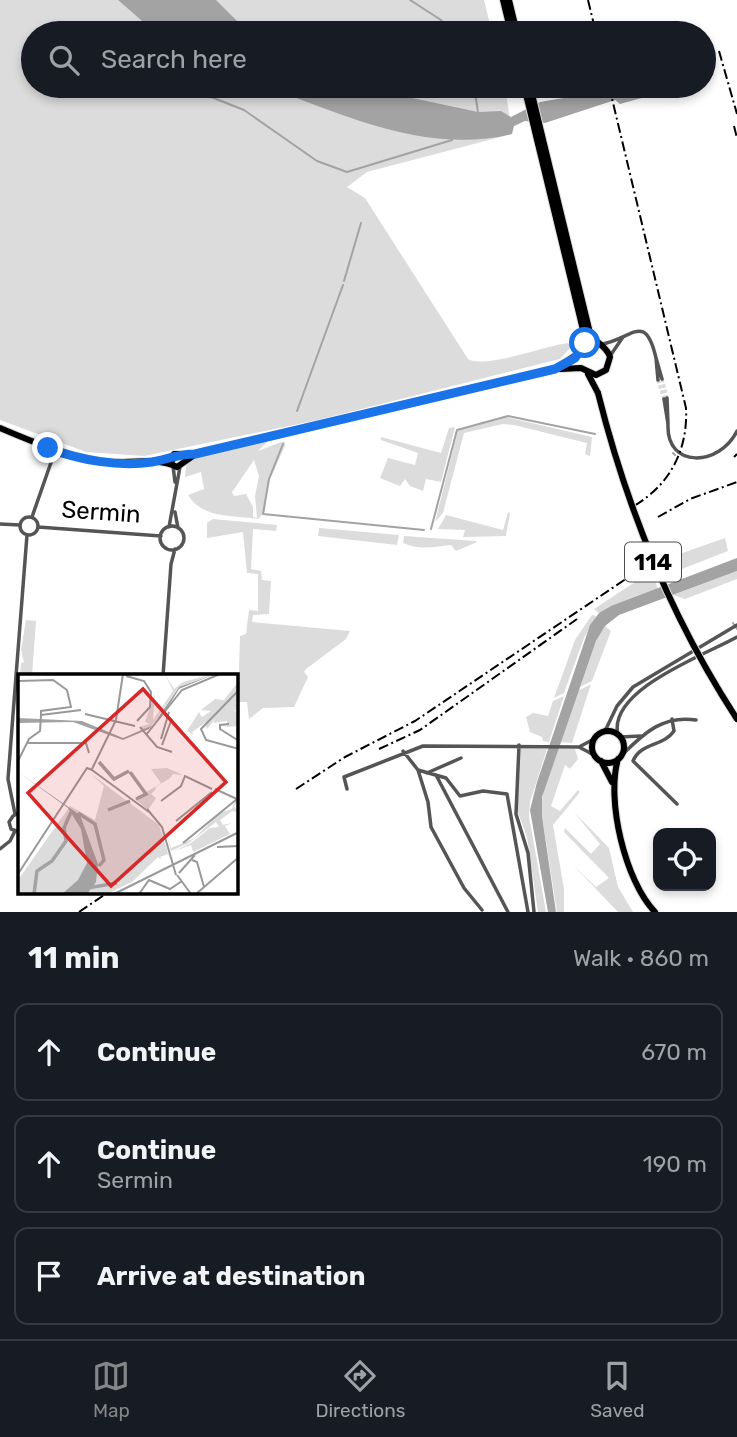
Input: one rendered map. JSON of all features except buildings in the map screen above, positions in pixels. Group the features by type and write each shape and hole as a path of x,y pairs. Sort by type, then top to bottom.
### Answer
{"main road":[{"path":"503,0 508,21"},
{"path":"509,0 514,21"},
{"path":"529,98 531,102"},
{"path":"531,98 586,339 581,351 581,368 555,369"},
{"path":"538,134 590,333 610,357 598,393"},
{"path":"555,369 581,351 599,344"},
{"name":"114","path":"581,368 598,393 629,501 653,563 693,645 737,719"},
{"name":"Sermin","path":"0,428 55,451 103,461 176,462 195,454 555,369"},
{"path":"587,374 604,372"},
{"path":"614,787 621,756 619,736 605,731 594,739 594,755 601,761 614,787 626,859 639,892 655,912"},
{"path":"601,761 610,763 621,756"}],"street":[{"path":"599,344 637,330 647,334 660,379"},
{"path":"610,357 625,335"},
{"path":"666,399 672,444 681,452 696,458 707,458 722,451 737,431"},
{"name":"Sermin","path":"32,517 55,451"},
{"path":"163,674 171,564 175,549 184,540 178,528 175,508 176,462"},
{"path":"171,564 168,549 162,544 161,536 169,527 175,508"},
{"path":"0,524 20,526 27,535 34,534 38,527 32,517 24,519 20,526"},
{"name":"Sermin","path":"38,527 161,536"},
{"path":"169,527 178,528"},
{"name":"Sermin","path":"17,832 9,822 17,814 8,779 27,535"},
{"path":"168,549 175,549"},
{"path":"605,731 617,706 633,687 737,625"},
{"path":"643,735 619,736 618,719 631,697 736,638"},
{"path":"672,719 674,731 668,739 647,746 634,761 677,804"},
{"path":"621,756 659,723 672,719 696,720"},
{"path":"347,789 344,777 404,751 444,744 578,746 594,739"},
{"path":"519,745 516,814 528,853 534,912"},
{"path":"578,746 594,755"},
{"path":"404,751 418,771 428,802 431,827 464,888 482,909"},
{"path":"432,772 461,758"},
{"path":"418,771 432,772 446,778 460,796 483,791 508,794 528,912"},
{"path":"432,772 508,912"},
{"path":"0,849 17,832"}],"shaded area":[{"path":"0,0 484,0 489,21 21,21 21,98 507,98 512,134 367,172 347,187 365,198 468,359 487,361 568,343 571,347 560,359 318,420 144,456 86,452 0,420"},
{"path":"118,0 216,0 237,21 142,21"},
{"path":"296,98 412,98 478,112 501,111 511,117 540,102 563,98 642,98 620,104 615,100 545,123 525,121 514,126 512,134 480,139 418,136 386,129"},
{"path":"506,417 592,437 590,456 585,454 587,443 514,425 503,424 464,433 443,513 435,522 458,430"},
{"path":"455,427 441,482 426,479 423,491 410,486 405,479 400,486 380,478 388,458 415,465 418,453 381,440 381,437 441,453 449,428"},
{"path":"270,439 258,451 285,442 267,486 265,512 258,519 210,512 194,503 188,495 204,489 201,472 185,477 187,460","holes":["254,460 259,476 255,496 257,518 253,517 253,507 246,494 234,496 232,492"]},
{"path":"508,512 506,536 463,537 465,530 438,529 446,515 503,530"},
{"path":"213,519 277,525 276,531 253,529 251,569 261,571 262,580 271,581 269,614 253,615 252,622 350,631 346,639 306,669 304,672 308,677 294,707 263,708 249,719 247,702 238,702 240,636 246,634 249,610 258,611 258,574 247,573 243,532 207,538 207,523"},
{"path":"319,528 399,535 397,545 318,536"},
{"path":"404,536 477,542 456,551 451,545 415,547 403,543"},
{"path":"725,538 728,551 677,571 671,557"},
{"path":"737,558 737,571 619,615 605,626 596,641 542,797 542,816 556,912 548,912 530,810 590,625 599,613 611,606"},
{"path":"737,571 737,579 685,599 673,595"},
{"path":"655,581 658,589 599,613 594,609 635,582"},
{"path":"592,615 596,616 584,638 564,693 554,698 575,640"},
{"path":"26,620 36,621 32,674 20,674 21,663 24,662 21,650"},
{"path":"605,626 611,631 592,681 580,687 596,641"},
{"path":"591,684 572,743 560,742 578,691"},
{"path":"564,696 549,742 543,741 542,737 530,732 526,717 533,713 548,716 553,701"},
{"path":"520,748 547,749 530,802 529,816 546,912 538,912 527,837 517,810"},
{"path":"558,749 575,749 578,759 570,769 565,765 551,806 560,811 578,790 580,792 553,825 564,889 564,912 557,912 541,809 544,786"},
{"path":"574,812 609,848 618,887 633,912 618,912 573,865 596,887 609,878 564,832 565,828 591,854 600,844"}],"waterway":[{"path":"410,0 442,21"},
{"path":"214,98 244,110 317,161 347,172 452,140"},
{"path":"476,98 478,112"},
{"path":"344,281 361,223"},
{"path":"297,411 343,285"},
{"path":"431,529 457,430 508,416 595,434"},
{"path":"283,444 269,479 263,514 424,530"},
{"path":"733,623 737,629"}],"tunnel":[{"path":"662,379 667,398"},
{"path":"658,380 664,399"}],"railway":[{"path":"588,0 593,21"},
{"path":"719,51 737,114"},
{"path":"612,98 686,408 684,438 675,464 658,487 634,506"},
{"path":"734,126 737,138"},
{"path":"734,457 737,454"},
{"path":"658,517 690,499 737,482"},
{"path":"296,789 345,757 415,721 648,564"},
{"path":"379,749 420,730 577,619"},
{"path":"79,912 106,894"}],"route":[{"path":"48,448 79,457 123,463 151,462 174,454 195,454 555,369 575,358 585,343"}]}
